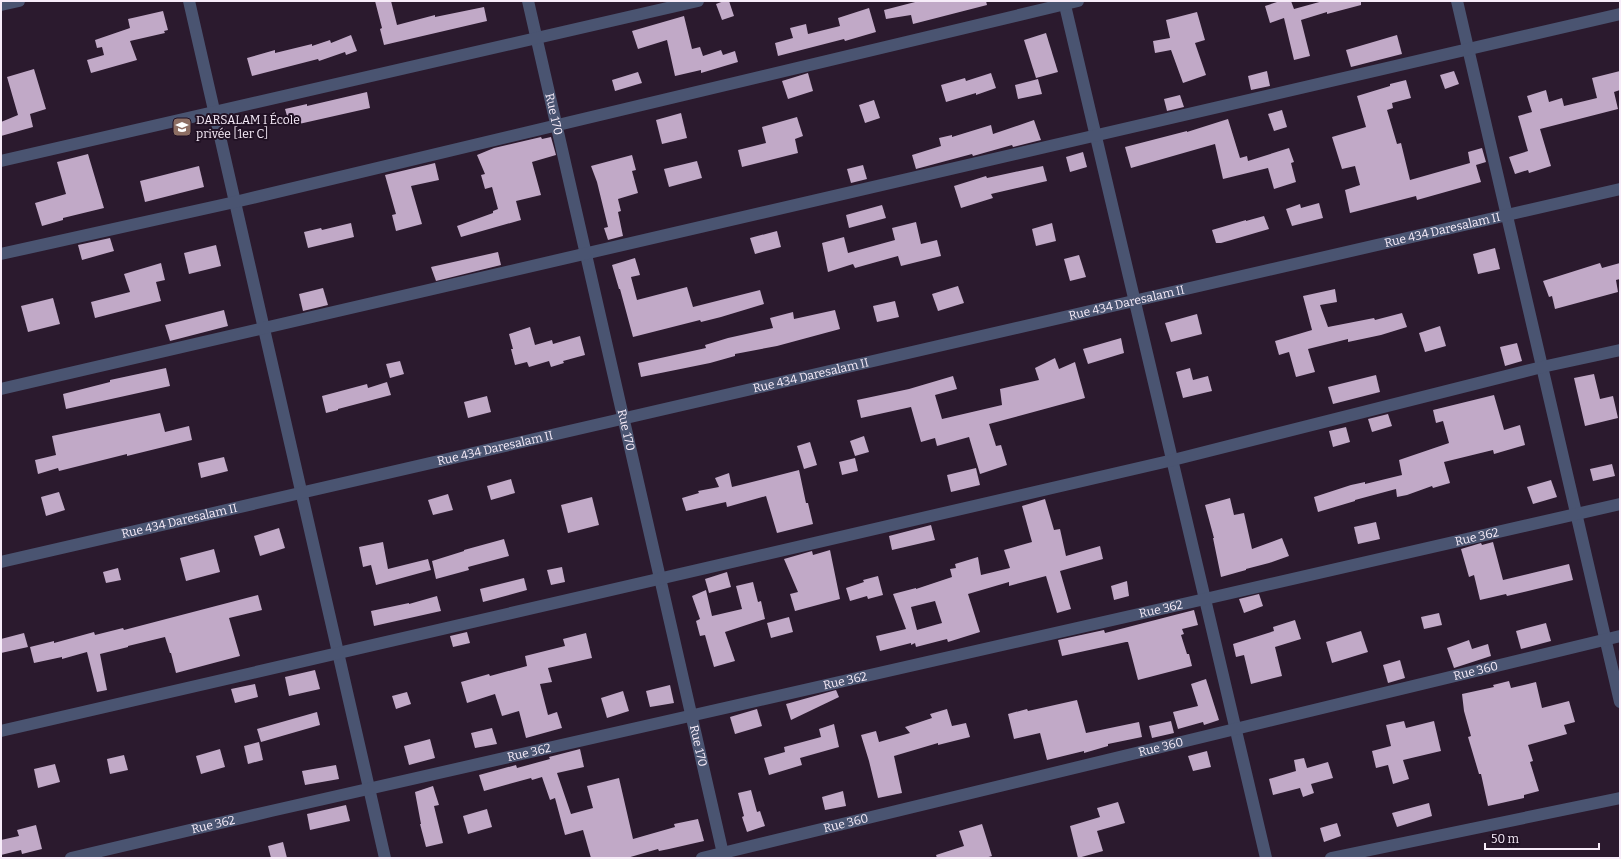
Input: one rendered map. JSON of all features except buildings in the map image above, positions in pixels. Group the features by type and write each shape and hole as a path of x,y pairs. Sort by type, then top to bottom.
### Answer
{"street":[{"path":"1,5 19,1"},
{"path":"189,1 385,858"},
{"name":"Rue 170","path":"528,1 724,856"},
{"path":"1,161 698,1"},
{"path":"1,254 235,202 556,126 1065,2 1078,1"},
{"path":"1457,1 1620,702"},
{"path":"1065,2 1266,858"},
{"path":"1,389 1620,14"},
{"name":"Rue 434 Daresalam II","path":"1,562 1620,189"},
{"path":"1,731 1173,460 1542,367 1620,350"},
{"name":"Rue 362","path":"70,858 369,788 692,716 1620,504"},
{"name":"Rue 360","path":"702,858 724,856 1236,728 1620,636"},
{"path":"1331,858 1620,798"}],"place":[{"name":"DARSALAM I École privée [1er C]","path":"182,127"}]}
